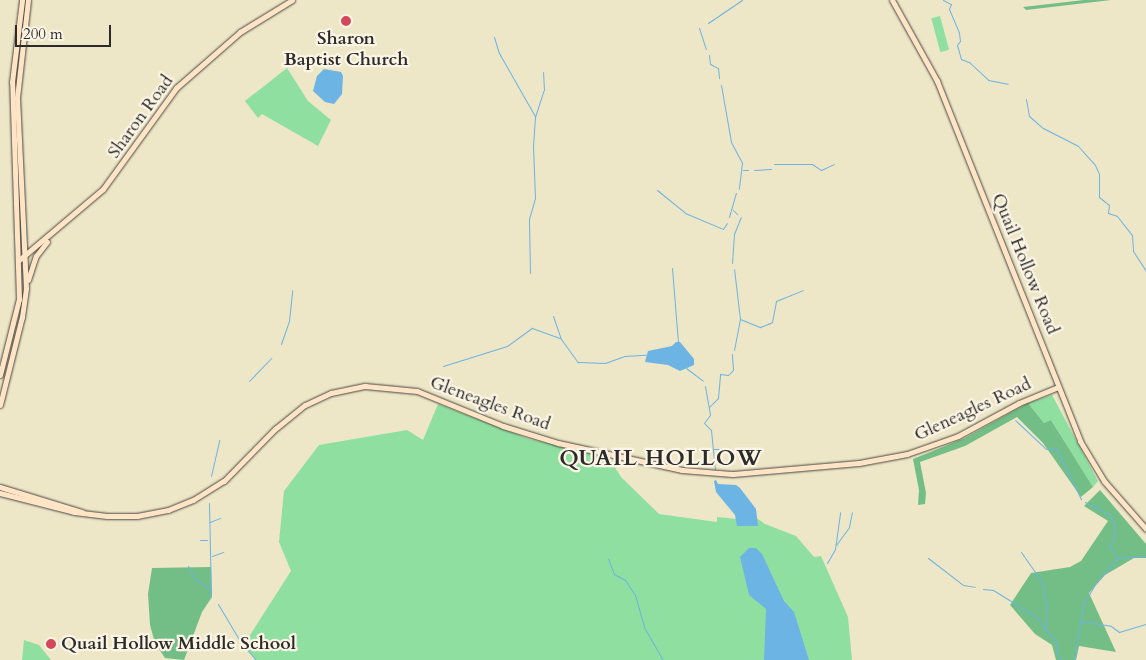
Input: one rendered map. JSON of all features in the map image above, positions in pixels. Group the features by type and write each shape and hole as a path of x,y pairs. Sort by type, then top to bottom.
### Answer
{"main road":[{"path":"0,375 18,306 19,260 12,82 22,0"},
{"path":"26,288 17,98 28,0"},
{"name":"Sharon Road","path":"19,260 58,228 113,178 176,88 235,36 292,0"},
{"name":"Quail Hollow Road","path":"892,0 937,81 1058,387 1096,470 1146,529"},
{"path":"0,404 22,317 26,288 36,256 58,228"},
{"path":"24,237 32,244 44,240"},
{"name":"Gleneagles Road","path":"0,493 85,513 137,516 185,504 228,478 280,424 305,405 331,393 366,386 417,392 539,438 682,470 725,474 859,463 907,454 958,436 1019,403 1058,387"},
{"name":"Gleneagles Road","path":"0,487 85,513"}],"green space":[{"path":"1084,0 1111,0 1026,10 1023,7"},
{"path":"940,16 949,50 940,52 931,18"},
{"path":"287,68 308,101 331,120 318,146 262,114 258,118 245,101"},
{"path":"1052,395 1098,481 1093,487 1051,420 1044,423 1028,403"},
{"path":"1028,403 1044,423 1051,420 1093,487 1081,497 1043,443 1017,417 965,446 920,462 926,493 925,504 918,505 919,490 913,459 965,438"},
{"path":"438,404 529,439 609,458 621,477 659,514 717,522 717,517 738,519 748,512 765,524 796,536 814,557 821,556 848,617 852,660 256,660 243,646 291,571 279,542 284,491 319,445 407,430 423,440"},
{"path":"1100,490 1146,544 1146,558 1134,558 1105,575 1089,593 1116,652 1079,646 1076,660 1056,660 1052,645 1035,634 1010,605 1031,573 1070,567 1081,561 1108,521 1084,506"},
{"path":"211,567 212,597 202,612 184,660 165,658 155,643 150,625 148,594 152,568"},
{"path":"24,640 39,645 51,660 22,660"}],"water":[{"path":"324,69 341,72 343,76 342,94 334,104 325,102 313,91 317,76"},
{"path":"676,342 680,342 694,359 694,365 680,371 668,365 645,362 648,351 672,346"},
{"path":"716,480 718,484 736,485 740,488 756,509 758,526 737,526 735,515 716,492 714,481"},
{"path":"749,548 756,548 762,554 784,601 794,612 809,660 764,660 766,609 749,595 740,557"}],"waterway":[{"path":"708,23 742,0"},
{"path":"943,0 951,4 949,9 959,33 960,41 957,45 961,59 969,62 988,80 1008,84"},
{"path":"699,28 706,49"},
{"path":"494,37 499,53 535,116"},
{"path":"709,55 710,64 718,68 719,78"},
{"path":"530,273 529,219 535,198 533,146 535,117 544,90 543,72"},
{"path":"721,85 731,142 742,163 739,189"},
{"path":"1026,99 1029,116 1043,128 1078,146 1095,165 1099,174 1099,197 1109,205 1108,213 1117,216 1132,235 1133,251 1146,271"},
{"path":"774,164 812,164 821,170 834,164"},
{"path":"754,170 771,169"},
{"path":"743,170 748,170"},
{"path":"657,190 685,213 723,229 727,223"},
{"path":"729,217 736,193"},
{"path":"733,210 737,214"},
{"path":"732,263 734,234 741,217"},
{"path":"672,268 678,343"},
{"path":"734,269 740,319 734,350"},
{"path":"281,344 289,321 292,290"},
{"path":"740,319 760,327 768,324 772,322 776,301 803,290"},
{"path":"553,316 561,339 578,362 605,363 624,356 646,355"},
{"path":"443,366 507,346 532,328 560,338"},
{"path":"709,407 718,398 720,374 728,375 733,370 732,354"},
{"path":"249,381 271,358"},
{"path":"686,368 703,381"},
{"path":"705,386 710,415 704,423 711,430 715,470"},
{"path":"1015,420 1046,449 1056,448 1081,499"},
{"path":"211,476 219,440"},
{"path":"713,449 720,449"},
{"path":"1085,502 1109,514 1114,523 1114,536 1110,547 1118,558"},
{"path":"209,503 211,596"},
{"path":"827,563 835,549 840,512"},
{"path":"836,545 849,527 852,512"},
{"path":"210,522 220,518"},
{"path":"200,540 207,540"},
{"path":"212,556 223,552"},
{"path":"1021,552 1042,582 1047,608 1045,630"},
{"path":"1074,660 1083,605 1095,584 1118,558 1146,556"},
{"path":"928,558 963,585 975,587"},
{"path":"608,559 614,574 625,580 635,595 645,629 663,660"},
{"path":"188,566 194,578 210,589"},
{"path":"983,589 993,590 1035,616 1056,642 1057,654 1062,660"},
{"path":"218,604 240,641 256,660"},
{"path":"1080,621 1111,626 1119,632 1146,624"}],"place":[{"name":"Sharon Baptist Church","path":"346,21"},
{"name":"Quail Hollow Middle School","path":"51,644"}],"district":[{"name":"QUAIL HOLLOW","path":"661,459"}]}
